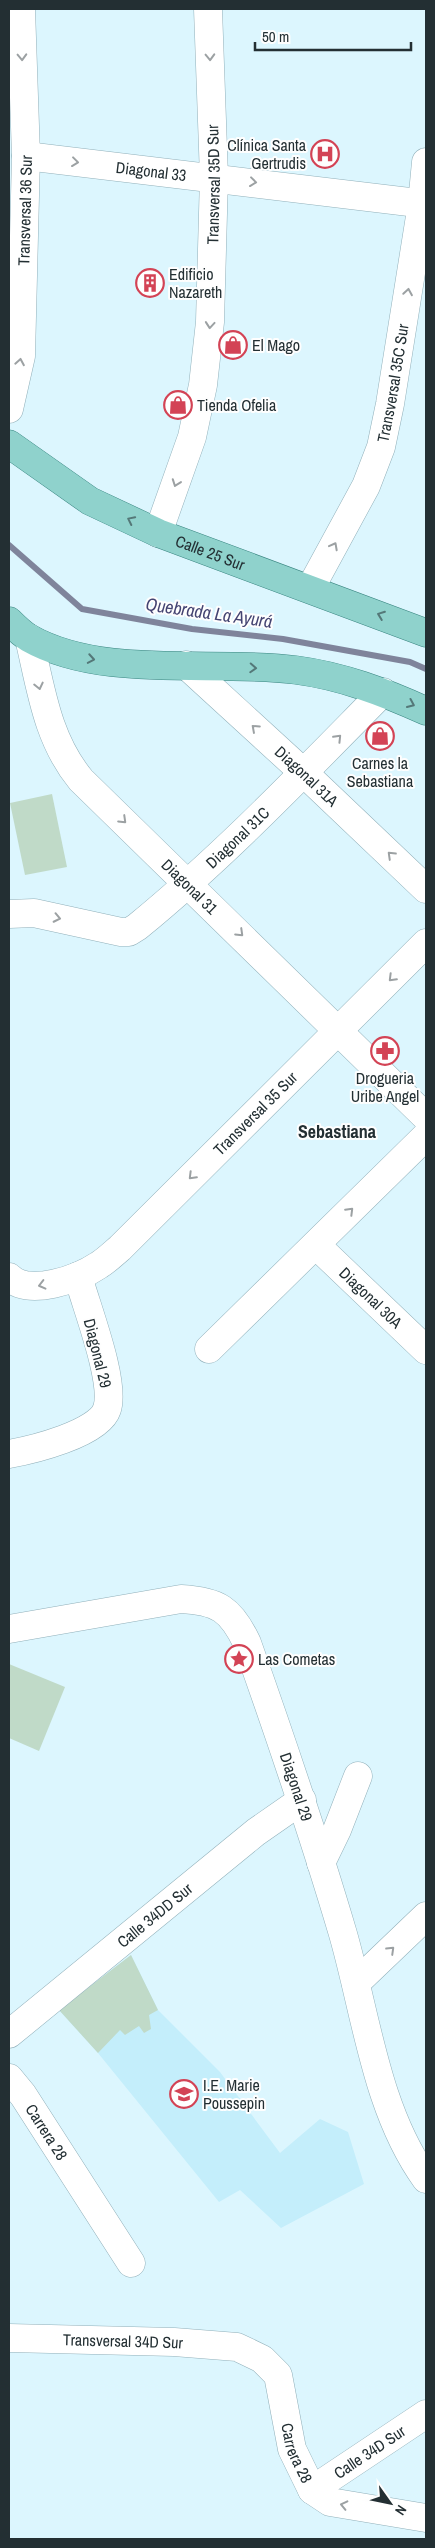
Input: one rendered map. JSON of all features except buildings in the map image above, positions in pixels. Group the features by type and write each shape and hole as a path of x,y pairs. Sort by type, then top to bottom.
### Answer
{"main road":[{"name":"Calle 25 Sur","path":"9,444 90,501 158,533 426,633"},
{"path":"19,630 72,655 105,661 294,670 331,676 383,692 426,711"}],"street":[{"name":"Transversal 36 Sur","path":"9,409 21,356 26,156 21,9"},
{"name":"Transversal 35D Sur","path":"158,533 192,437 203,384 210,322 214,178 208,9"},
{"name":"Diagonal 33","path":"26,156 424,204"},
{"name":"Transversal 35C Sur","path":"310,589 366,486 381,447 424,204 426,162"},
{"name":"Diagonal 31","path":"19,630 40,689 54,739 68,763 81,780 426,1117"},
{"name":"Diagonal 31A","path":"186,665 304,773 426,889"},
{"name":"Diagonal 31C","path":"9,914 34,913 129,932 189,884 304,773 383,692"},
{"name":"Transversal 35 Sur","path":"9,1277 16,1284 34,1287 78,1276 100,1265 120,1248 426,943"},
{"path":"209,1349 426,1136"},
{"name":"Diagonal 30A","path":"316,1245 426,1350"},
{"name":"Diagonal 29","path":"9,1454 36,1450 64,1440 97,1421 107,1410 109,1391 99,1343 78,1276"},
{"name":"Diagonal 29","path":"9,1629 181,1599 205,1600 222,1608 238,1622 302,1800 322,1864 392,2116 416,2164 426,2179"},
{"path":"322,1864 358,1776"},
{"name":"Calle 34DD Sur","path":"9,2034 256,1832 302,1800"},
{"path":"356,1983 426,1916"},
{"name":"Carrera 28","path":"9,2078 23,2095 131,2263"},
{"name":"Transversal 34D Sur","path":"9,2338 174,2342 237,2346"},
{"name":"Carrera 28","path":"237,2346 262,2359 278,2376 292,2449 312,2490 330,2502 426,2518"},
{"name":"Calle 34D Sur","path":"312,2490 426,2414"}],"shaded area":[{"name":"I.E. Marie Poussepin","path":"131,1955 158,2010 220,2072 280,2153 320,2119 348,2132 364,2184 281,2228 240,2190 219,2202 98,2053 59,2010"}],"green space":[{"path":"52,794 67,867 25,875 10,803"},
{"path":"9,1664 65,1687 39,1751 9,1738"},
{"path":"131,1955 158,2010 149,2015 151,2029 144,2033 139,2026 125,2035 120,2030 98,2053 59,2010"}],"waterway":[{"name":"Quebrada La Ayurá","path":"9,545 82,609 192,629 283,639 410,662 426,669"}],"place":[{"name":"Clínica Santa Gertrudis","path":"325,154"},
{"name":"Edificio Nazareth","path":"150,283"},
{"name":"El Mago","path":"233,345"},
{"name":"Tienda Ofelia","path":"178,405"},
{"name":"Carnes la Sebastiana","path":"380,736"},
{"name":"Drogueria Uribe Angel","path":"385,1051"},
{"name":"Las Cometas","path":"239,1659"},
{"name":"I.E. Marie Poussepin","path":"184,2094"}],"district":[{"name":"Sebastiana","path":"337,1132"}]}
